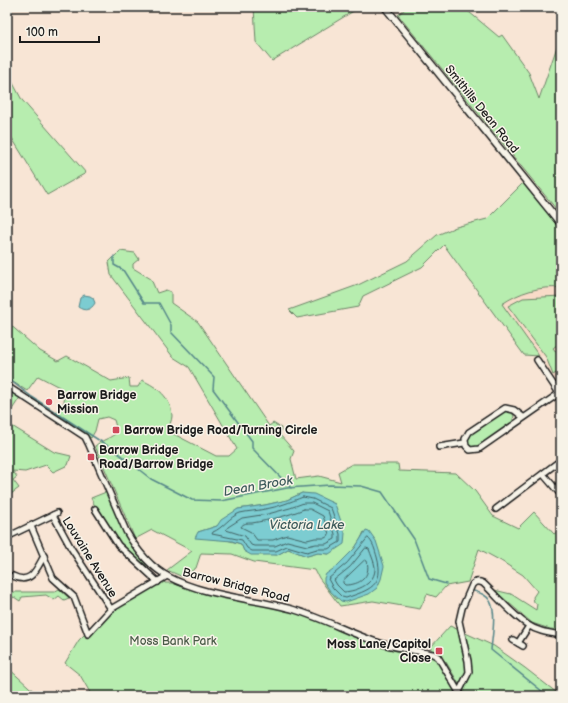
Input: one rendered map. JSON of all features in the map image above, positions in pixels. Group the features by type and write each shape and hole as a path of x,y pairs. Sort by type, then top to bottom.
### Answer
{"street":[{"name":"Smithills Dean Road","path":"385,7 561,224"},
{"path":"464,443 470,450 479,449 560,392 537,360"},
{"name":"Barrow Bridge Road","path":"7,386 85,437 132,542 146,559 167,576 179,582 203,589 295,610 384,644 433,654 438,657 460,694"},
{"path":"464,443 469,432 505,408 514,410 523,418"},
{"path":"439,447 464,443"},
{"path":"496,509 561,460"},
{"path":"543,474 561,495"},
{"path":"95,509 118,545 158,582"},
{"name":"Louvaine Avenue","path":"31,526 55,514 71,548 111,609"},
{"path":"7,537 31,526 53,578 74,597 88,634 111,609 167,576"},
{"path":"13,576 23,579 31,576 44,556"},
{"path":"460,694 468,672 468,661 460,621 462,608 474,582 479,581 483,583 504,605 529,626 548,633 561,635"},
{"path":"518,643 529,626"}],"shaded area":[{"path":"539,288 561,288 561,386 559,386 544,365 546,361 544,356 539,356 501,304 521,293"}],"green space":[{"path":"254,7 360,7 272,61 256,42"},
{"path":"407,7 463,7 499,37 502,35 529,73 539,99 561,35 561,215 398,15"},
{"path":"7,72 22,100 86,173 47,195 7,130"},
{"path":"523,183 561,230 561,288 537,289 516,296 502,304 539,356 524,355 444,245 422,267 363,296 358,307 297,318 289,310 358,285 407,261 437,235 456,227 487,219"},
{"path":"120,251 135,253 139,259 133,264 133,268 151,279 157,293 166,290 171,292 171,303 198,322 269,426 273,423 281,428 280,435 294,451 291,459 296,479 319,476 341,482 338,472 352,464 398,464 399,471 456,473 475,491 493,516 518,528 534,512 554,534 561,529 561,630 550,629 532,623 494,590 511,594 536,610 537,604 534,602 533,597 537,591 523,575 479,549 468,582 446,586 436,597 427,594 420,609 373,601 340,606 319,578 315,570 254,562 232,554 201,553 196,568 183,577 167,570 192,551 152,530 135,539 95,446 115,434 116,427 114,420 107,417 98,419 95,431 91,438 55,414 64,402 65,392 61,388 38,376 27,391 7,378 7,322 40,351 58,361 67,356 111,381 129,378 130,387 138,387 142,380 158,389 166,398 171,409 172,418 168,431 216,456 229,456 237,449 189,367 173,357 111,275 109,262","holes":["302,493 335,504 329,554 318,553 307,556 288,549 277,555 244,551 241,544 198,532 217,526 238,509 287,500","364,532 337,599 324,582 356,546"]},
{"path":"561,296 561,342 553,348 561,358 561,370 553,375 546,357 508,306 523,298"},
{"path":"7,389 21,396 7,417"},
{"path":"510,410 514,416 512,423 477,447 472,448 469,445 467,441 469,435 505,411"},
{"path":"7,423 54,452 71,456 68,465 53,472 46,465 25,472 13,471 17,477 13,480 19,488 7,497"},
{"path":"106,492 130,542 148,568 122,545 108,528 96,509 91,498"},
{"name":"Moss Bank Park","path":"162,579 165,583 172,583 197,591 293,612 384,644 433,654 460,696 92,696 80,675 65,663 79,640 85,634 90,635 111,609"},
{"path":"59,589 69,598 64,600 59,596 54,600 46,595 22,597 20,601 14,597 7,600 7,592 54,592"},
{"path":"450,626 494,646 561,696 466,696 446,662 430,648"},
{"path":"7,667 39,696 7,696"}],"water":[{"path":"84,295 93,298 95,303 88,310 78,307 80,298"},
{"name":"Victoria Lake","path":"302,493 314,494 335,504 345,533 344,544 329,554 318,553 307,556 288,549 277,555 251,555 244,551 241,544 232,541 195,538 198,532 217,526 221,520 238,509 287,500"},
{"path":"366,530 369,531 376,541 384,566 381,579 377,588 369,594 346,602 341,601 330,591 324,582 324,578 326,574 336,567 355,548"}],"waterway":[{"path":"114,256 114,265 123,270 144,303 159,303 171,325 171,332 214,377 213,389 252,441 252,448 291,488"},
{"name":"Dean Brook","path":"7,378 32,397 114,450 151,479 192,500 221,501 287,488 330,485 361,486 382,492 414,539 429,579 446,584"},
{"name":"Dean Brook","path":"474,591 487,597 492,606 494,625 491,650 548,696"}],"place":[{"name":"Barrow Bridge Mission","path":"49,402"},
{"name":"Barrow Bridge Road/Turning Circle","path":"116,430"},
{"name":"Barrow Bridge Road/Barrow Bridge","path":"91,457"},
{"name":"Moss Lane/Capitol Close","path":"439,651"}]}
